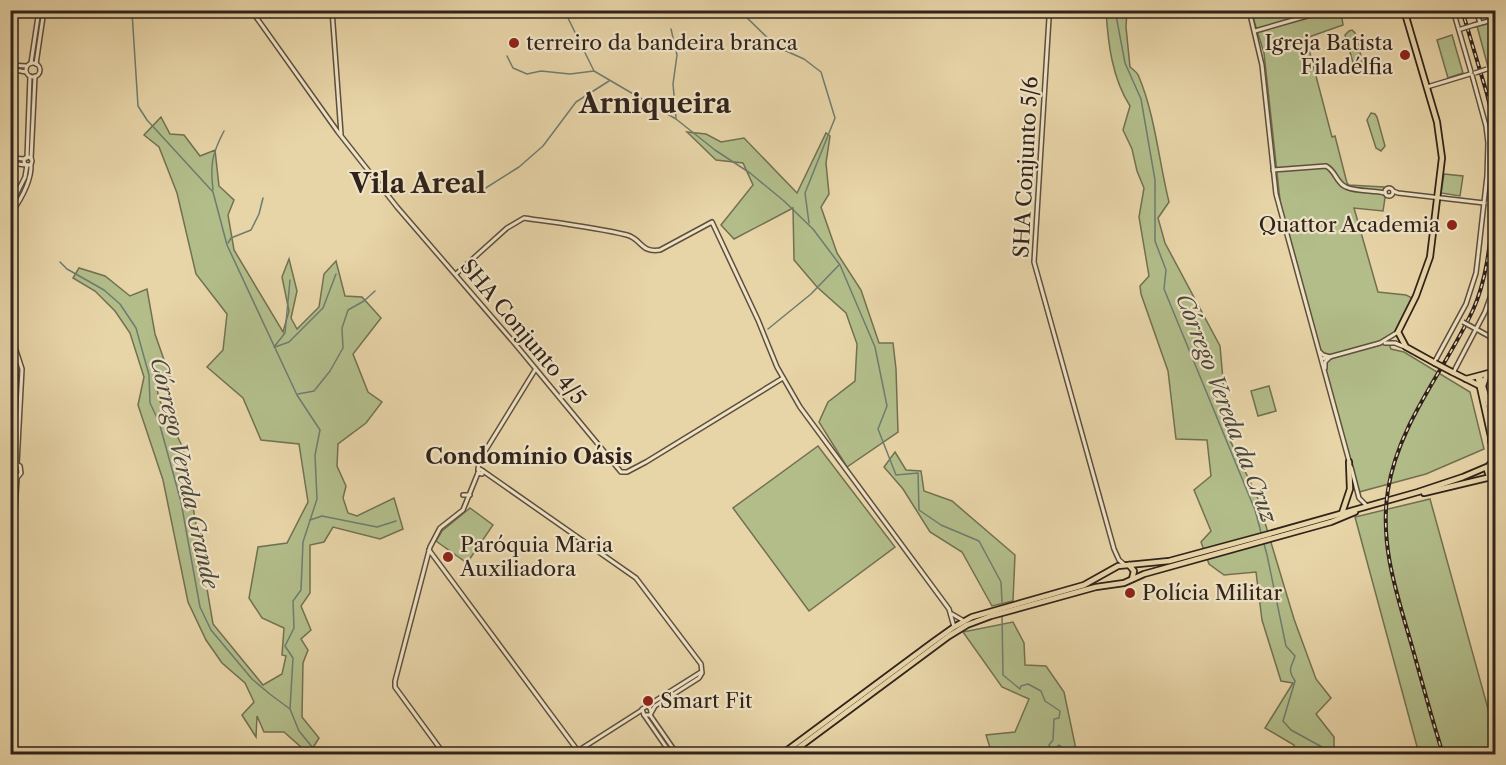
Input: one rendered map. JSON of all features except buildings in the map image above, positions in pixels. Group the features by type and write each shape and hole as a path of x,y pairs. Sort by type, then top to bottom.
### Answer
{"main road":[{"path":"1404,10 1441,147 1438,197 1426,273 1398,332 1406,347 1463,379 1481,384"},
{"path":"1463,379 1493,371"},
{"path":"1481,384 1493,371"},
{"path":"1481,384 1494,434 1490,441 1495,445"},
{"path":"1463,477 1493,461"},
{"path":"1493,461 1487,472 1493,478"},
{"path":"1342,513 1350,489 1349,462"},
{"path":"782,754 952,634 991,616 1132,579 1463,477 1480,473 1483,475 1461,484"},
{"path":"1270,536 1331,522 1394,500 1493,478"},
{"path":"884,681 954,627 989,611 1084,585 1112,569 1127,565 1173,560 1253,541"},
{"path":"1127,565 1133,570 1132,579"},
{"path":"1112,569 1110,580 1115,584"},
{"path":"790,754 878,685"}],"street":[{"path":"26,72 32,64 42,10"},
{"name":"SHA Conjunto 4/5","path":"251,10 335,129 621,472 627,472 783,378"},
{"path":"332,10 341,136"},
{"name":"SHA Conjunto 5/6","path":"1046,10 1049,18 1034,262 1117,556"},
{"path":"1255,31 1328,10"},
{"path":"1435,363 1466,304 1476,273 1486,203 1488,143 1486,126 1453,10"},
{"path":"1476,10 1480,23"},
{"path":"1246,12 1251,17 1262,65 1283,223 1359,498 1367,506"},
{"path":"1460,30 1496,19"},
{"path":"10,67 32,64 39,69 32,76 30,136 25,177 10,207"},
{"path":"10,67 32,76"},
{"path":"1426,87 1492,68 1496,80"},
{"path":"335,129 341,128"},
{"path":"10,158 26,161"},
{"path":"10,163 26,161"},
{"path":"10,215 29,179 26,161"},
{"path":"1275,170 1326,166 1332,169 1340,183 1347,188 1385,192 1388,196 1398,193 1496,204"},
{"path":"1385,192 1388,188 1392,193"},
{"path":"456,274 507,228 524,218 631,236 646,250 651,251 660,250 712,222 783,378 802,410 952,614 964,621"},
{"path":"1452,373 1485,312 1496,281"},
{"path":"1458,319 1496,340"},
{"path":"1047,324 1052,325"},
{"path":"10,332 22,365 13,393 11,464 17,464"},
{"path":"1380,343 1398,332"},
{"path":"1316,342 1322,355 1330,357"},
{"path":"1321,359 1380,343 1395,343 1406,347"},
{"path":"10,347 19,373 21,394 17,464 21,471 16,478 11,561"},
{"path":"1325,373 1325,364 1330,357"},
{"path":"535,370 478,465 481,473 636,578 701,664 702,671 699,678 647,706 643,713"},
{"path":"13,393 21,394"},
{"path":"13,399 20,399"},
{"path":"14,420 19,422"},
{"path":"444,754 394,687 429,550 440,528 463,510 481,473"},
{"path":"10,478 16,478"},
{"path":"463,495 470,495"},
{"path":"429,550 578,751"},
{"path":"1112,569 1117,556 1127,565"},
{"path":"952,614 954,627"},
{"path":"650,714 655,706 673,693"},
{"path":"647,706 650,708 650,714 678,754"},
{"path":"573,754 637,712 650,714"},
{"path":"643,713 671,754"}],"green space":[{"path":"1312,10 1341,12 1343,25 1306,38 1332,137 1335,136 1347,183 1384,187 1383,211 1354,208 1378,292 1406,295 1412,298 1394,334 1387,339 1391,349 1404,352 1470,392 1484,449 1426,474 1359,492 1281,209 1264,53 1251,11 1299,11 1300,14"},
{"path":"1106,11 1127,11 1126,27 1130,67 1138,76 1149,107 1169,202 1158,218 1165,243 1220,346 1228,436 1257,496 1294,619 1316,679 1331,698 1316,714 1334,737 1334,754 1296,754 1294,745 1265,728 1293,683 1281,681 1262,620 1256,572 1224,575 1209,564 1201,542 1211,531 1194,490 1211,476 1207,440 1176,439 1168,371 1141,294 1140,286 1149,276 1139,217 1144,188 1132,149 1123,130 1130,106 1115,72"},
{"path":"1495,21 1495,65 1488,67 1477,26"},
{"path":"1352,30 1355,33 1363,64 1360,68 1354,66 1345,35"},
{"path":"1452,35 1463,73 1448,78 1437,40"},
{"path":"1371,113 1377,117 1385,146 1381,151 1376,148 1367,120"},
{"path":"161,117 170,134 184,135 200,156 215,150 219,186 234,200 228,215 234,250 283,332 289,311 282,277 289,259 297,291 291,318 297,329 319,307 324,274 336,261 345,296 362,297 381,318 353,354 368,392 382,402 366,423 338,444 337,466 346,486 343,498 348,513 357,516 394,498 403,529 380,539 333,527 324,542 310,545 310,593 301,606 311,630 301,639 308,650 303,663 302,717 319,738 309,754 284,732 264,732 257,716 256,737 242,715 254,702 245,683 222,663 206,640 188,602 163,480 138,405 144,377 130,333 115,311 95,291 73,278 79,268 105,276 130,296 147,289 155,334 170,377 156,386 160,401 183,448 213,624 263,685 282,674 286,656 282,655 284,628 262,618 249,598 258,547 287,543 308,502 299,444 261,440 243,398 207,367 223,350 227,314 196,274 177,193 159,147 144,135"},
{"path":"687,132 706,134 721,142 744,138 797,193 826,133 830,136 826,163 829,194 821,207 837,253 861,290 879,343 893,343 896,369 898,432 847,467 819,422 828,402 855,381 857,344 846,313 817,287 794,260 793,208 734,239 721,225 753,185 743,163 716,160"},
{"path":"1444,174 1463,176 1460,196 1441,193"},
{"path":"1269,386 1276,411 1258,416 1251,391"},
{"path":"818,446 895,547 809,611 733,508"},
{"path":"895,452 906,470 921,471 924,491 952,501 1015,555 1013,601 992,606 962,552 930,532 903,489 884,467"},
{"path":"1430,499 1495,734 1495,754 1419,754 1355,517"},
{"path":"470,508 493,525 467,563 436,541 442,531"},
{"path":"1013,622 1024,643 1025,665 1046,666 1064,692 1077,754 992,754 986,735 1015,732 1029,699 1002,687 963,632"}],"waterway":[{"path":"564,10 594,71 676,119 715,150 750,173 813,229 840,265 875,347 887,406 878,429 896,475 918,473 919,510 941,525 979,541 1001,582 1002,602"},
{"path":"739,10 777,47 804,59 821,72 835,118 805,193 809,223"},
{"name":"Córrego Vereda da Cruz","path":"1115,10 1125,63 1141,99 1155,180 1155,241 1166,270 1164,289 1255,510 1286,646 1295,656 1290,671 1295,681 1283,721 1291,730 1322,747 1324,752 1319,754"},
{"path":"132,12 138,106 147,120 213,192 227,245 297,395 320,430 315,455 317,499 303,542 301,590 293,601 294,628 285,646 293,658 290,709"},
{"path":"671,29 677,55 673,84 676,118"},
{"path":"507,56 513,68 527,74 541,71 570,74 594,71"},
{"path":"481,191 519,167 543,146 576,102 609,81"},
{"path":"213,190 213,159 224,131"},
{"path":"228,243 231,238 251,230 259,214 263,198"},
{"name":"Córrego Vereda Grande","path":"60,262 67,269 104,290 120,304 136,328 149,375 150,403 159,422 181,502 200,607 211,630 252,679 290,709 299,731 318,754"},
{"path":"768,329 811,294 839,265"},
{"path":"275,347 289,342 323,308 336,274"},
{"path":"274,347 285,333 290,280"},
{"path":"298,394 314,391 330,371 343,348 342,328 348,310 364,301 375,291"},
{"path":"310,520 322,516 377,527 396,521"},
{"path":"1002,615 1003,675 1020,689 1021,686 1028,684 1041,691 1045,701 1060,711 1059,718 1054,719 1053,740 1049,745 1052,750 1059,745 1065,754"}],"railway":[{"path":"1462,10 1496,131"},
{"path":"1443,754 1396,591 1388,551 1386,511 1393,466 1402,442 1462,332 1479,295 1489,249 1496,186"}],"place":[{"name":"terreiro da bandeira branca","path":"514,43"},
{"name":"Igreja Batista Filadélfia","path":"1405,55"},
{"name":"Quattor Academia","path":"1452,225"},
{"name":"Paróquia Maria Auxiliadora","path":"448,557"},
{"name":"Polícia Militar","path":"1130,593"},
{"name":"Smart Fit","path":"648,701"}],"district":[{"name":"Arniqueira","path":"655,104"},
{"name":"Vila Areal","path":"418,184"},
{"name":"Condomínio Oásis","path":"529,456"}]}
